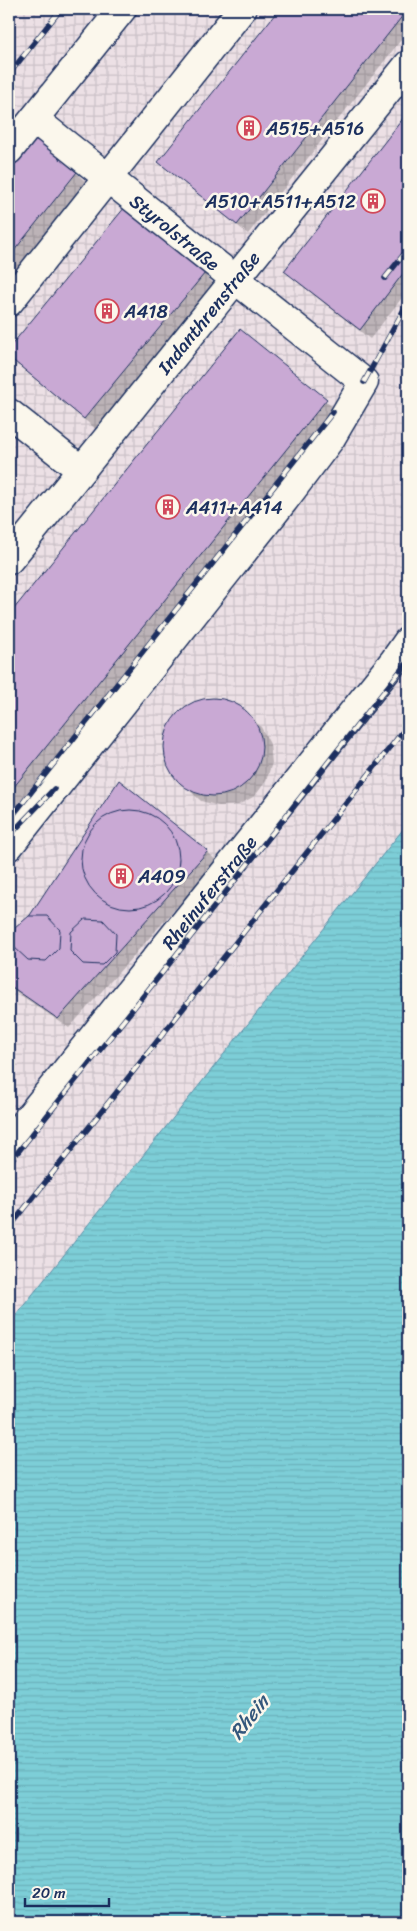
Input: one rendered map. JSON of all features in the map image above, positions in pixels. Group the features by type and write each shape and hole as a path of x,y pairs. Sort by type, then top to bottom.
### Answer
{"street":[{"path":"9,150 122,9"},
{"path":"9,302 242,9"},
{"name":"Indanthrenstraße","path":"9,560 408,66"},
{"name":"Styrolstraße","path":"9,846 286,499 331,438 364,382 34,119"},
{"path":"9,413 81,470"},
{"name":"Rheinuferstraße","path":"9,1142 394,661 408,641"}],"shaded area":[{"path":"9,9 408,9 408,823 9,1324"}],"water":[{"name":"Rhein","path":"408,823 408,1922 9,1922 9,1324"}],"building":[{"name":"A515+A516","path":"279,9 408,9 237,225 158,162"},
{"name":"A510+A511+A512","path":"408,112 408,267 360,330 284,271"},
{"path":"30,134 77,172 9,257 9,162"},
{"name":"A418","path":"125,207 205,273 84,419 9,357 9,348"},
{"name":"A411+A414","path":"240,329 327,399 9,793 9,615"},
{"path":"213,698 232,702 248,712 258,728 262,747 258,766 248,782 232,792 213,796 194,792 178,782 168,766 164,747 168,728 178,712 194,702"},
{"name":"A409","path":"119,780 208,851 58,1019 9,985 9,947"},
{"path":"130,810 149,813 165,824 176,840 179,859 176,878 165,894 149,905 130,908 111,905 95,894 84,878 81,859 84,840 95,824 111,813"},
{"path":"29,916 47,916 60,930 59,948 46,961 28,960 14,947 15,928"},
{"path":"85,919 103,920 116,934 115,952 102,965 83,964 70,951 71,932"}],"railway":[{"path":"9,74 61,9"},
{"path":"385,278 408,249"},
{"path":"364,382 408,302"},
{"path":"9,820 333,412"},
{"path":"9,1163 408,661"},
{"path":"9,1228 408,725"},
{"path":"9,836 54,789"}],"place":[{"name":"A515+A516","path":"249,128"},
{"name":"A510+A511+A512","path":"373,201"},
{"name":"A418","path":"107,311"},
{"name":"A411+A414","path":"168,507"},
{"name":"A409","path":"121,876"}]}
